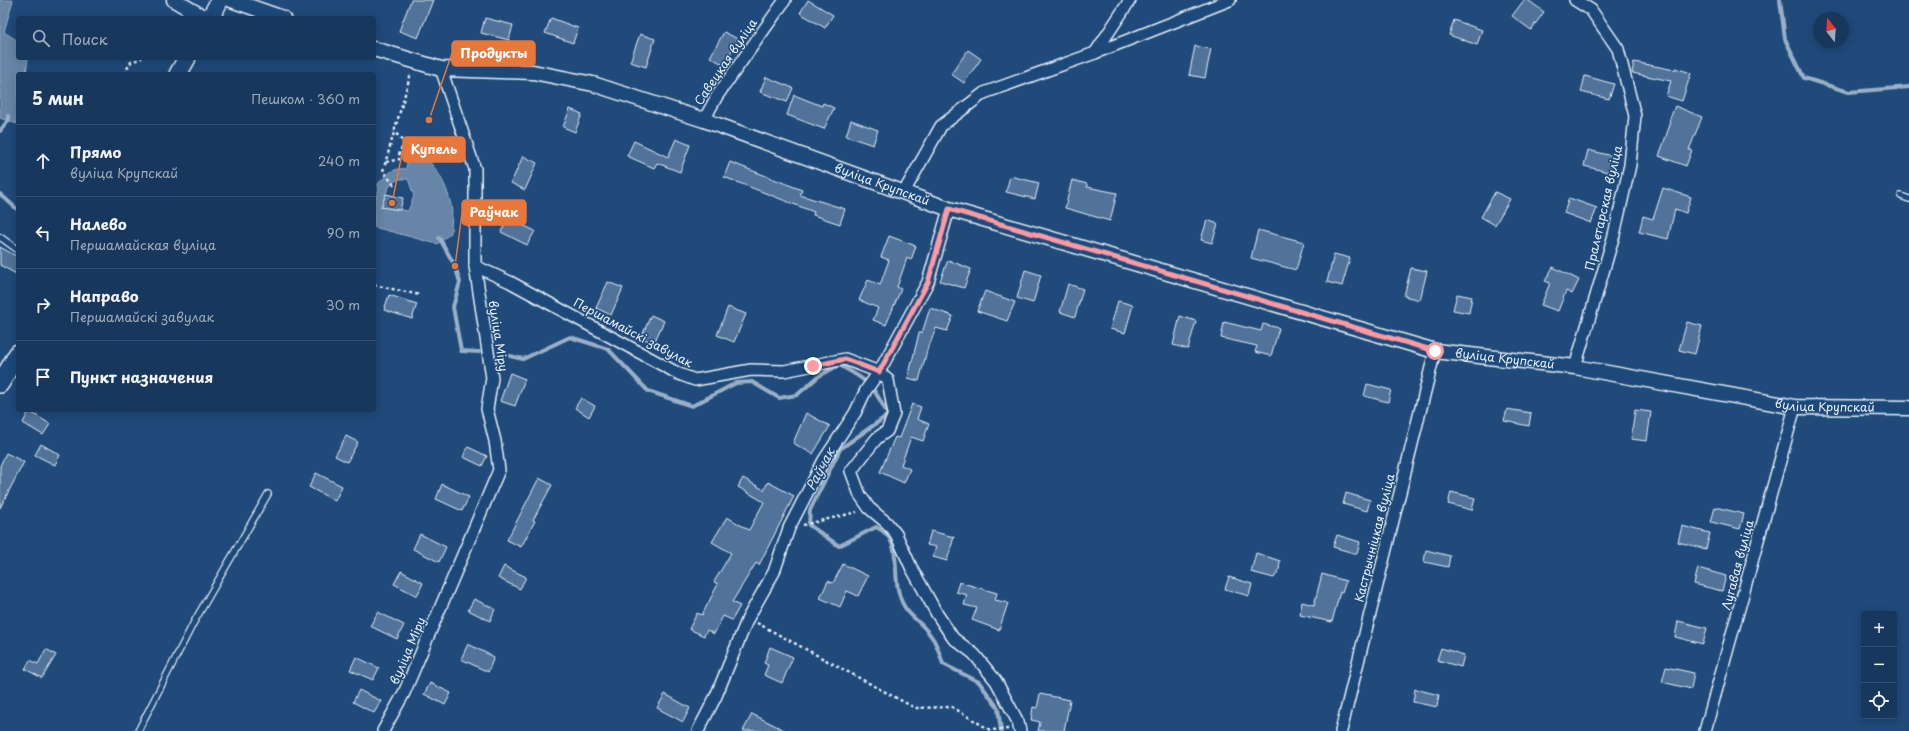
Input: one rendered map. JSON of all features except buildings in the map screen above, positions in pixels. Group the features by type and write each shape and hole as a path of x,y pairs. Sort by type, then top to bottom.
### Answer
{"main road":[{"path":"211,16 220,0"},
{"path":"179,72 186,60"},
{"path":"0,384 16,356"}],"street":[{"path":"174,0 202,16"},
{"path":"231,0 263,15"},
{"name":"Савецкая вуліца","path":"704,120 717,96 785,0"},
{"path":"1095,54 1130,0"},
{"path":"904,192 941,126 984,93 1095,54 1230,0"},
{"name":"Пралетарская вуліца","path":"1575,0 1591,10 1618,49 1635,116 1630,166 1614,235 1575,367"},
{"name":"вуліца Крупскай","path":"376,50 441,69 533,72 593,84 704,120 949,209 1435,351 1575,367 1795,407 1909,408"},
{"name":"вуліца Міру","path":"383,731 404,693 499,470 495,442 487,409 492,378 475,266 475,169 441,69"},
{"path":"698,731 716,696 748,618 774,572 789,528 824,460 855,413 866,390 876,376 928,282 949,209"},
{"name":"Першамайскі завулак","path":"475,266 510,282 679,374 695,380 751,370 784,371 845,359 876,376"},
{"name":"Кастрычніцкая вуліца","path":"1341,731 1435,351"},
{"path":"876,376 888,380 894,414 887,431 877,438 851,471 860,495 870,508 887,523 896,534 917,579 953,638 974,654 996,680 1018,722 1015,730"},
{"name":"Лугавая вуліца","path":"1705,731 1795,407"}],"lane":[{"path":"1901,196 1909,199"},
{"path":"0,237 16,249"},
{"path":"138,731 194,622 268,494"}],"path":[{"path":"125,72 131,62 136,60"},
{"path":"394,185 383,171 414,61"},
{"path":"386,162 400,159 399,152 405,144 394,131"},
{"path":"376,285 420,295"},
{"path":"802,525 870,508"},
{"path":"748,618 915,708 952,707 990,730 1015,730"}],"water":[{"path":"0,0 13,0 4,32 16,40 16,60 28,60 26,72 16,72 16,124 0,118"},
{"path":"417,152 435,168 447,190 449,197 452,211 451,233 437,244 376,228 376,197 379,190 378,184 394,170 406,169 408,159","holes":["399,179 408,179 414,196 408,211 381,207 389,187"]}],"waterway":[{"path":"1780,0 1785,39 1804,78 1849,92 1909,87"},
{"name":"Раўчак","path":"0,131 9,119 8,116"},
{"name":"Раўчак","path":"0,194 16,208"},
{"name":"Раўчак","path":"439,238 455,266 460,282 453,307 461,351 479,352"},
{"name":"Раўчак","path":"510,356 523,359 570,337 608,349 648,391 692,406 736,383 752,382 779,398 797,395 819,376 839,365 864,380 874,390 888,415 840,449 810,510 809,525 839,546 876,527 884,532 890,539 893,546 898,589 903,605 933,639 943,664 979,682 998,708 1001,731"}],"place":[{"name":"Продукты","path":"429,120"},
{"name":"Купель","path":"392,203"},
{"name":"Раўчак","path":"455,266"}],"route":[{"path":"813,366 845,359 879,372 928,282 949,209 1435,351"}]}
